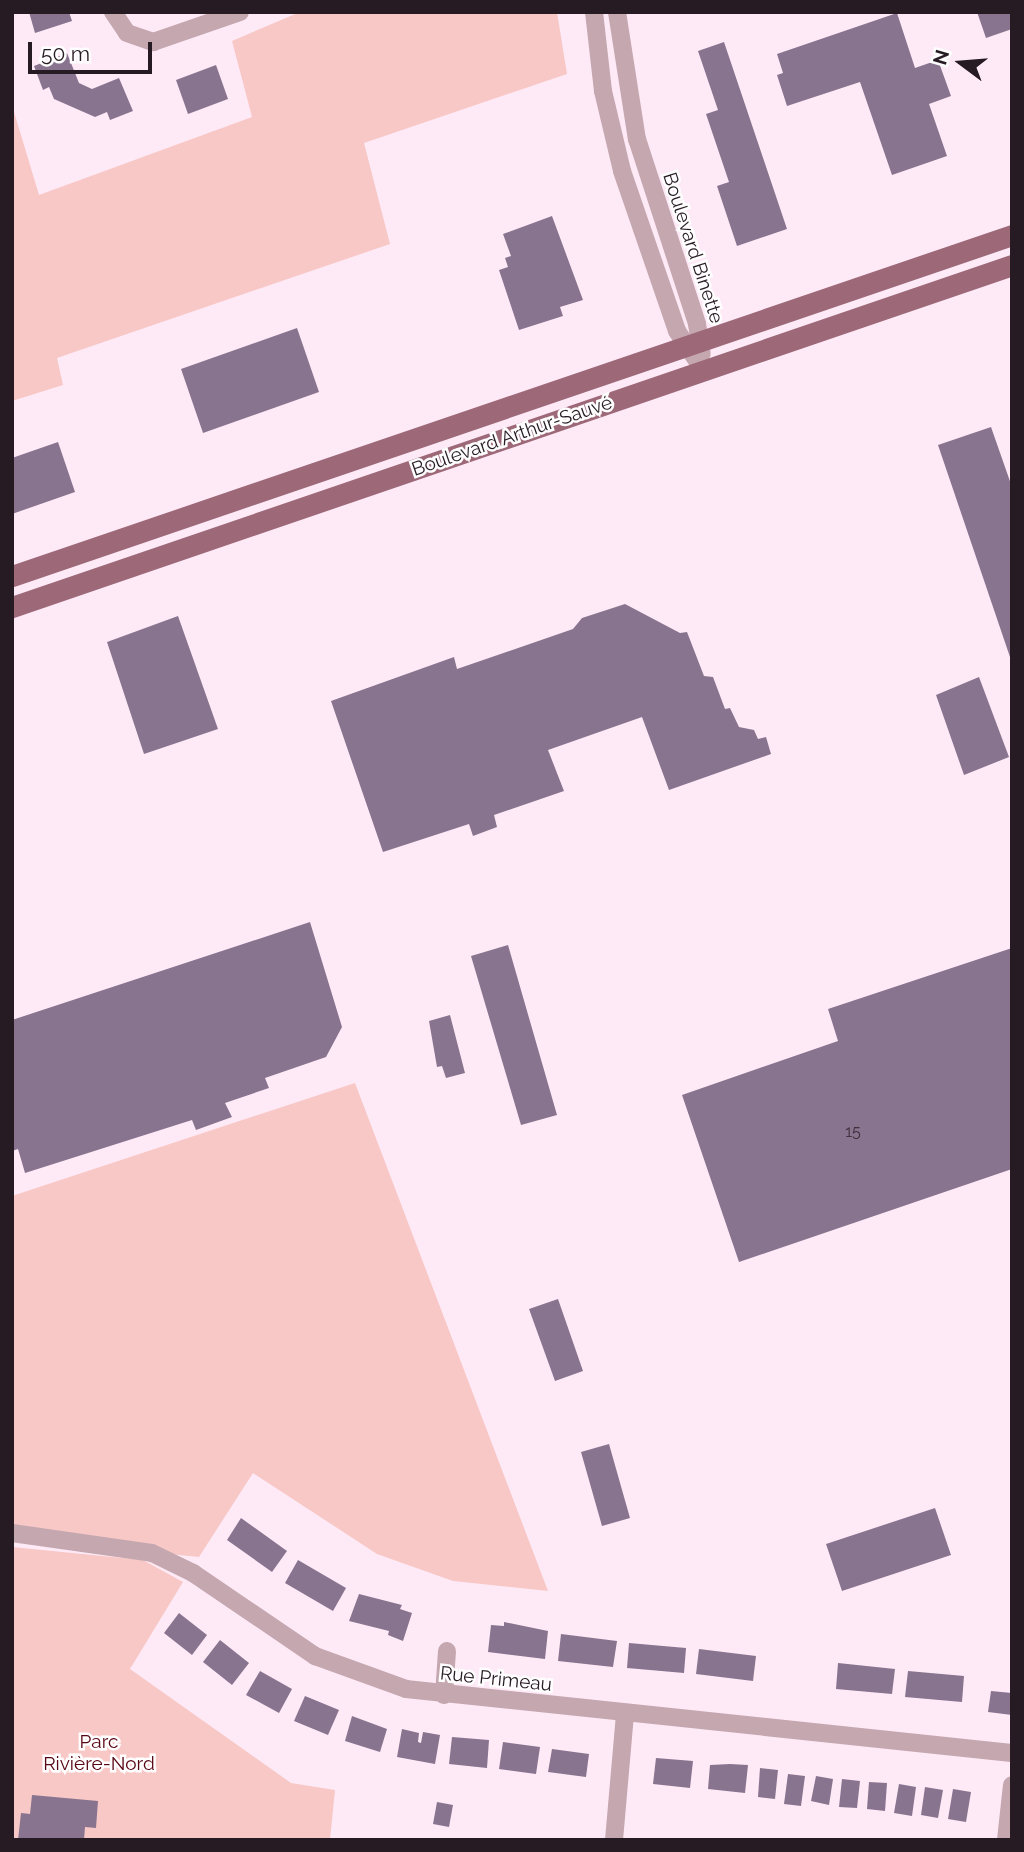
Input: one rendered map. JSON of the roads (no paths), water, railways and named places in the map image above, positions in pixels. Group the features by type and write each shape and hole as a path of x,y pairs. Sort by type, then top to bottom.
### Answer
{"main road":[{"name":"Boulevard Arthur-Sauvé","path":"12,576 690,335 1012,235"},
{"name":"Boulevard Arthur-Sauvé","path":"12,607 1012,265"}],"street":[{"path":"113,12 127,33 153,42 240,12"},
{"name":"Boulevard Binette","path":"594,12 606,110 629,192 640,225 704,371"},
{"name":"Boulevard Binette","path":"617,12 637,139 690,335"},
{"name":"Rue Primeau","path":"12,1533 128,1546 152,1553 193,1573 315,1656 378,1682 444,1695 1012,1753"},
{"path":"444,1695 447,1651"},
{"path":"614,1840 625,1713"},
{"path":"1006,1840 1012,1785"}],"park label":[{"name":"Parc Rivière-Nord","path":"99,1753"}]}
